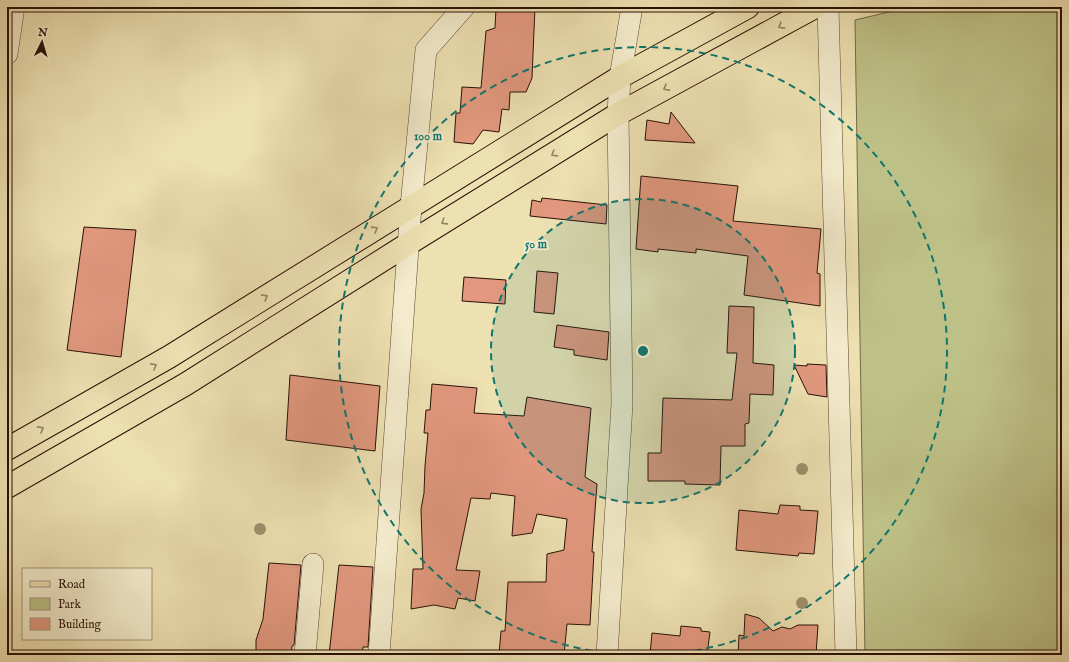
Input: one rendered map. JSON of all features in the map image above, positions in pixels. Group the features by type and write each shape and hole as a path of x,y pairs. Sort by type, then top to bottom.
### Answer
{"main road":[{"path":"7,449 169,357 620,78 748,7"},
{"path":"7,487 186,384 618,114 815,7"}],"street":[{"path":"7,54 14,7"},
{"path":"379,655 408,244 426,50 464,7"},
{"path":"607,655 622,404 618,114 620,78 632,7"},
{"path":"828,7 846,655"},
{"path":"304,655 313,564"}],"green space":[{"path":"910,7 1062,7 1062,655 865,655 855,20"}],"building":[{"path":"535,7 532,78 526,92 510,92 509,110 502,109 499,132 483,130 473,144 454,142 456,113 460,113 462,87 481,88 486,31 495,28 496,8"},
{"path":"671,112 695,143 645,140 647,120 669,124"},
{"path":"641,176 738,186 733,221 821,229 817,273 820,274 820,306 744,295 748,256 696,249 696,253 658,249 658,252 636,249"},
{"path":"542,198 607,205 606,224 530,216 532,200 541,202"},
{"path":"84,227 136,230 121,357 67,350"},
{"path":"537,271 558,273 554,314 534,312"},
{"path":"464,277 506,280 505,304 462,301"},
{"path":"729,306 754,307 753,363 774,365 773,395 750,394 749,423 745,424 745,446 721,446 720,485 685,484 685,481 648,481 648,453 661,453 663,398 732,400 737,353 727,353"},
{"path":"557,325 609,332 607,360 574,355 574,350 554,347"},
{"path":"807,364 826,365 827,397 808,394 794,365 807,366"},
{"path":"290,375 380,386 375,451 286,440"},
{"path":"432,384 477,388 474,413 524,416 527,397 591,408 585,477 597,484 592,552 594,552 590,625 567,624 564,655 499,655 501,631 505,631 508,582 546,582 547,554 564,550 567,519 537,514 532,533 512,536 515,496 491,493 490,499 471,498 456,570 480,571 475,601 458,598 455,609 434,605 411,609 413,569 423,569 421,509 424,493 428,433 424,433 426,410 430,410"},
{"path":"780,505 800,506 800,510 818,511 814,554 799,553 798,556 736,550 739,510 778,514"},
{"path":"269,563 301,565 294,645 292,646 291,655 256,655 256,640 263,619"},
{"path":"339,565 373,567 368,647 363,647 362,655 329,655"},
{"path":"745,614 759,618 773,631 782,627 790,629 798,625 818,625 816,655 738,655 739,635 744,636"},
{"path":"681,626 701,628 701,631 710,632 707,655 650,655 652,633 680,636"}]}
